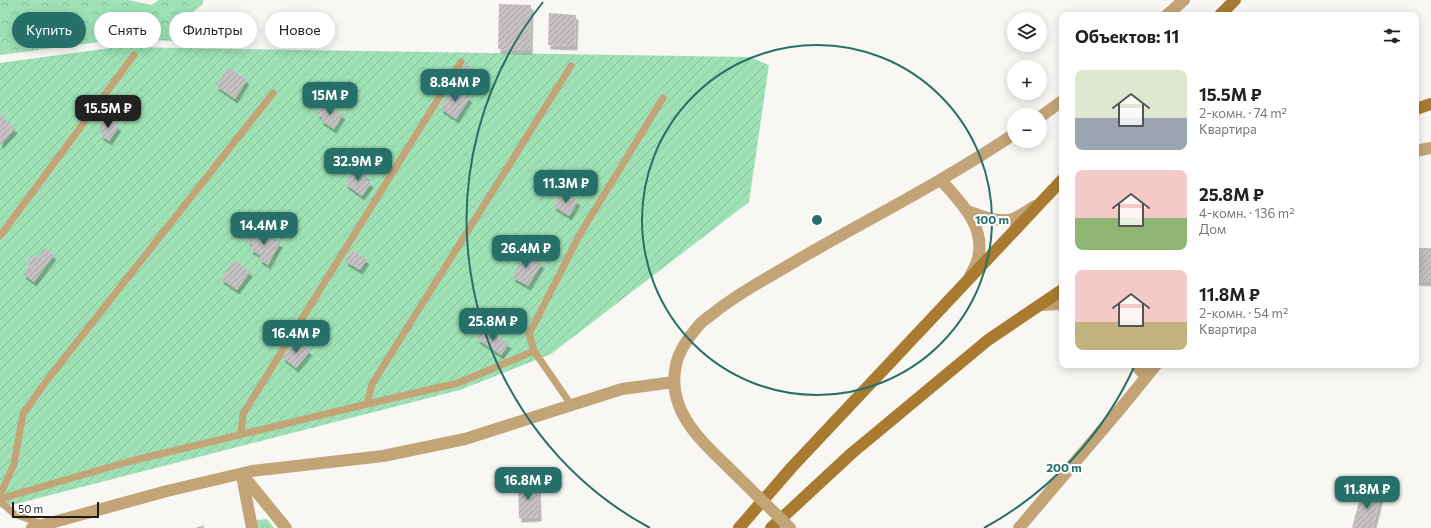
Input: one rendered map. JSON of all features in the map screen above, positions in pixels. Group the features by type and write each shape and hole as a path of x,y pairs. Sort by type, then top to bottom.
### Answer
{"main road":[{"path":"1223,12 1235,0"},
{"path":"1419,108 1431,104"},
{"path":"739,528 792,467 1059,183"},
{"path":"770,528 852,453 988,340 1059,292"}],"street":[{"path":"1170,12 1184,0"},
{"path":"1047,112 1059,103"},
{"path":"790,528 705,445 691,429 682,415 676,400 674,382 676,364 684,346 701,323 729,301 818,248 941,180 1007,138"},
{"path":"1419,150 1431,148"},
{"path":"941,180 967,211 976,226 980,244 978,260 969,278"},
{"path":"967,211 1001,221 1014,218 1040,204"},
{"path":"1041,305 1059,304"},
{"path":"1139,368 1146,376"},
{"path":"1020,528 1153,368"},
{"path":"32,528 167,491 252,471 390,455 465,439 622,390 674,382"},
{"path":"242,474 252,528"},
{"path":"242,474 286,528"}],"lane":[{"path":"0,236 134,54"},
{"path":"241,434 243,414 461,62"},
{"path":"367,404 372,384 571,66"},
{"path":"0,495 14,464 23,414 273,93"},
{"path":"572,406 534,351 529,334 580,234 663,98"},
{"path":"44,525 14,514 0,500 127,462 458,383 534,351"}],"green space":[{"path":"0,0 128,0 151,5 159,0 203,0 203,4 193,12 169,12 169,41 161,40 161,12 94,12 94,43 86,44 86,12 12,12 12,48 54,48 0,55"},
{"path":"111,48 161,48 749,57 769,65 749,202 551,354 460,390 0,508 0,63"},
{"path":"267,519 274,528 258,528 256,520"}],"building":[{"path":"499,4 531,5 530,50 498,49"},
{"path":"549,13 576,15 575,46 548,45"},
{"path":"467,64 479,74 465,92 453,82"},
{"path":"228,67 247,80 235,99 216,86"},
{"path":"454,88 470,98 456,119 440,108"},
{"path":"324,103 343,115 334,129 320,120 323,118 317,114"},
{"path":"0,114 15,129 0,145"},
{"path":"107,118 119,127 109,141 100,135 103,131 99,128"},
{"path":"356,168 367,176 365,179 371,183 362,196 345,184"},
{"path":"562,191 578,201 569,216 553,206"},
{"path":"262,229 274,236 272,239 280,243 268,265 259,259 261,256 250,249 253,245 247,241 251,234 257,238"},
{"path":"44,248 54,255 34,282 23,274 30,265 26,263 32,255 37,258"},
{"path":"1419,248 1431,248 1431,282 1419,281"},
{"path":"352,250 367,260 360,270 345,261"},
{"path":"521,251 542,264 528,286 512,277 520,263 515,260"},
{"path":"234,260 250,272 237,290 221,279"},
{"path":"484,328 509,344 501,355 477,339"},
{"path":"296,340 310,351 296,368 282,357"},
{"path":"518,484 538,484 539,517 519,518"},
{"path":"1362,490 1381,495 1373,528 1352,528"},
{"path":"204,525 204,528 195,528"}]}
